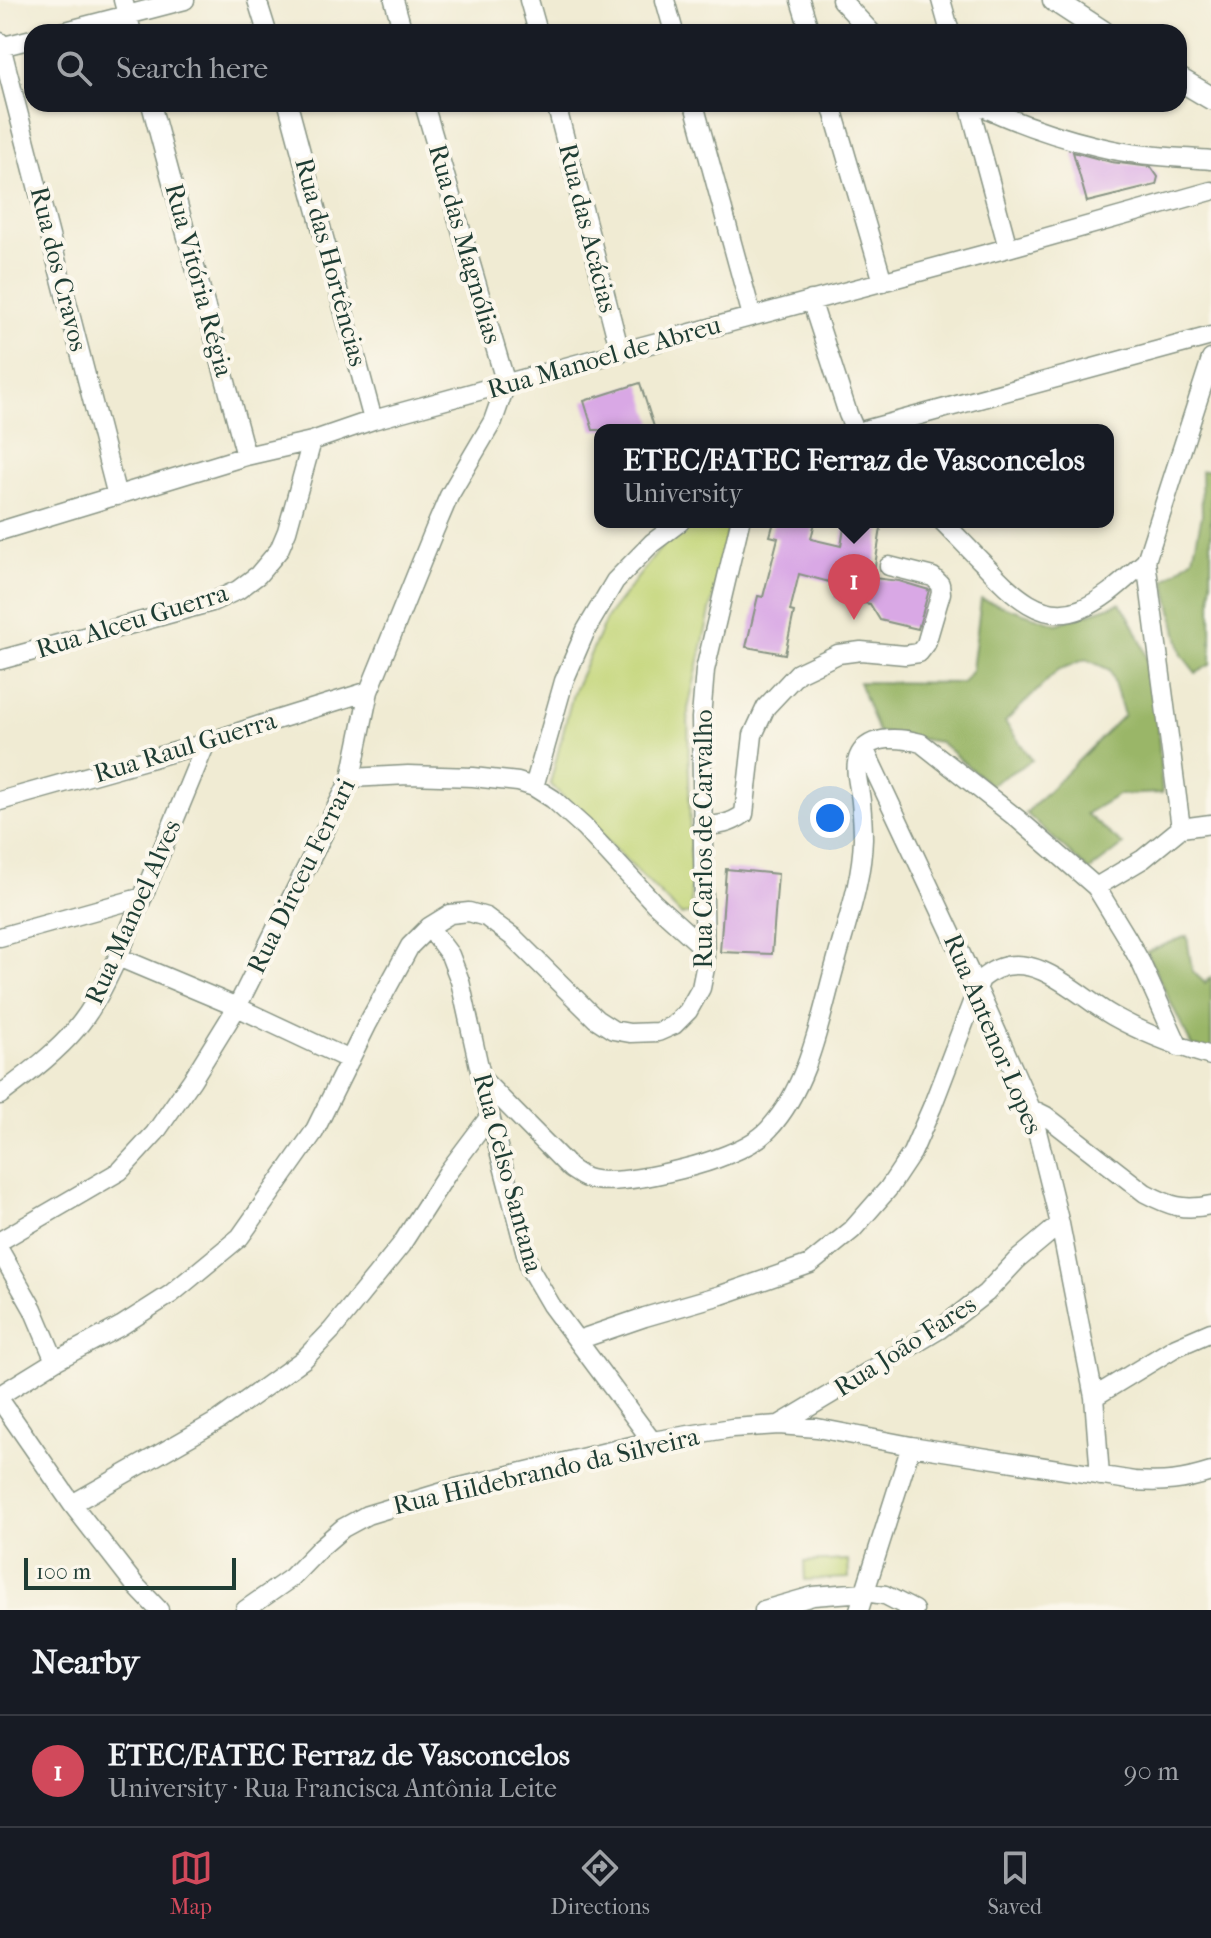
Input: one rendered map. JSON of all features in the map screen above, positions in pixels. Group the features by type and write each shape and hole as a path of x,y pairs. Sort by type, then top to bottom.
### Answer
{"main road":[{"path":"1054,0 1081,8 1096,24"},
{"path":"1187,84 1211,98"}],"street":[{"path":"94,24 185,0"},
{"path":"257,0 264,24"},
{"path":"394,0 401,24"},
{"path":"529,0 536,24"},
{"path":"665,0 672,24"},
{"path":"800,0 808,24"},
{"path":"841,0 864,24"},
{"path":"941,0 948,24"},
{"path":"0,46 24,41"},
{"name":"Rua dos Cravos","path":"0,46 117,496"},
{"name":"Rua Vitória Régia","path":"153,112 246,456"},
{"name":"Rua das Hortências","path":"290,112 373,420"},
{"name":"Rua das Magnólias","path":"426,112 506,384"},
{"name":"Rua das Acácias","path":"558,112 620,352"},
{"path":"696,112 752,316"},
{"path":"833,112 883,282"},
{"path":"971,112 1008,248"},
{"path":"994,112 1097,147 1153,156 1211,160"},
{"name":"Rua Manoel de Abreu","path":"0,531 246,456 312,441 373,420 1211,191"},
{"path":"811,300 852,424"},
{"path":"887,424 1211,336"},
{"path":"1181,828 1146,561 1211,359"},
{"name":"Rua Dirceu Ferrari","path":"0,1241 120,1171 155,1133 237,1007 351,778 369,691 449,496 493,421 506,384"},
{"name":"Rua Alceu Guerra","path":"0,660 212,602 238,590 258,575 283,543 312,441"},
{"path":"534,787 564,681 586,630 615,581 652,543 672,528"},
{"name":"Rua Carlos de Carvalho","path":"429,927 450,914 469,912 486,917 513,937 596,1019 613,1030 658,1032 674,1025 688,1011 701,988 705,968 701,718 705,670 739,528"},
{"path":"949,528 1010,591 1032,606 1053,614 1079,610 1098,600 1146,561"},
{"path":"702,825 718,826 733,822 744,814 753,735 766,707 798,673 838,654 861,651 905,655 919,653 926,644 941,593 940,584 933,577 889,566"},
{"name":"Rua Raul Guerra","path":"0,801 206,743 369,691"},
{"path":"481,1078 571,1169 585,1178 604,1182 710,1162 767,1131 786,1106 801,1078 819,1030 860,877 863,838 859,755 864,748 882,740 901,738 921,743 1019,820 1096,887 1134,950 1179,1047"},
{"name":"Rua Manoel Alves","path":"0,1095 77,1028 102,990 206,743"},
{"name":"Rua Antenor Lopes","path":"864,748 1032,1111 1060,1224 1094,1397 1100,1476"},
{"path":"351,778 408,775 473,777 534,787 553,799 584,827 654,903 705,949"},
{"path":"1096,887 1143,859 1181,828 1211,824"},
{"path":"0,937 143,897"},
{"path":"159,1610 135,1585 72,1504 0,1398 55,1361 121,1326 171,1294 240,1237 314,1132 410,946 429,927"},
{"name":"Rua Celso Santana","path":"429,927 450,955 460,981 490,1116 530,1269 551,1305 652,1441"},
{"path":"118,957 237,1007 350,1060"},
{"path":"578,1340 810,1264 852,1230 888,1189 912,1153 981,979 997,969 1012,965 1032,967 1068,984 1108,1014 1139,1030 1179,1047 1211,1056"},
{"path":"1032,1111 1046,1116 1161,1202 1193,1209 1211,1205"},
{"path":"72,1504 219,1420 304,1359 401,1245 448,1172 490,1116"},
{"name":"Rua João Fares","path":"779,1425 940,1329 986,1293 1017,1260 1060,1224"},
{"path":"0,1251 33,1309 55,1361"},
{"path":"1094,1397 1176,1347 1211,1332"},
{"name":"Rua Hildebrando da Silveira","path":"245,1610 291,1578 343,1528 367,1515 456,1488 652,1441 732,1428 779,1425 817,1428 1100,1476 1164,1483 1211,1472"},
{"path":"862,1601 911,1446"},
{"path":"764,1610 813,1596 862,1601 885,1595 914,1610"}],"green space":[{"path":"1211,470 1211,664 1196,673 1182,655 1165,580 1193,558 1202,515 1201,471"},
{"path":"685,528 729,528 688,709 691,913 681,915 550,784 573,693 607,617 663,545"},
{"path":"981,599 1057,624 1120,603 1143,646 1154,694 1162,793 1118,795 1086,814 1123,845 1089,871 1026,813 1124,715 1110,670 1086,659 1058,670 1005,722 1032,760 990,785 940,742 878,732 859,682 963,683 972,670"},
{"path":"1187,936 1192,971 1205,983 1211,977 1211,1050 1192,1046 1146,952"},
{"path":"848,1560 849,1578 805,1580 804,1562"}],"building":[{"path":"1073,152 1111,162 1151,167 1158,177 1156,185 1087,202"},
{"path":"640,383 653,424 594,424 593,430 584,401"},
{"path":"772,528 814,528 811,539 841,546 844,528 881,528 873,578 899,581 929,590 918,629 880,620 870,604 835,598 837,584 799,574 790,611 794,612 785,654 746,647 758,596 763,597 778,538 770,536"},
{"path":"726,869 778,874 772,954 720,952"}],"place":[{"name":"ETEC/FATEC Ferraz de Vasconcelos","path":"854,620"}]}
